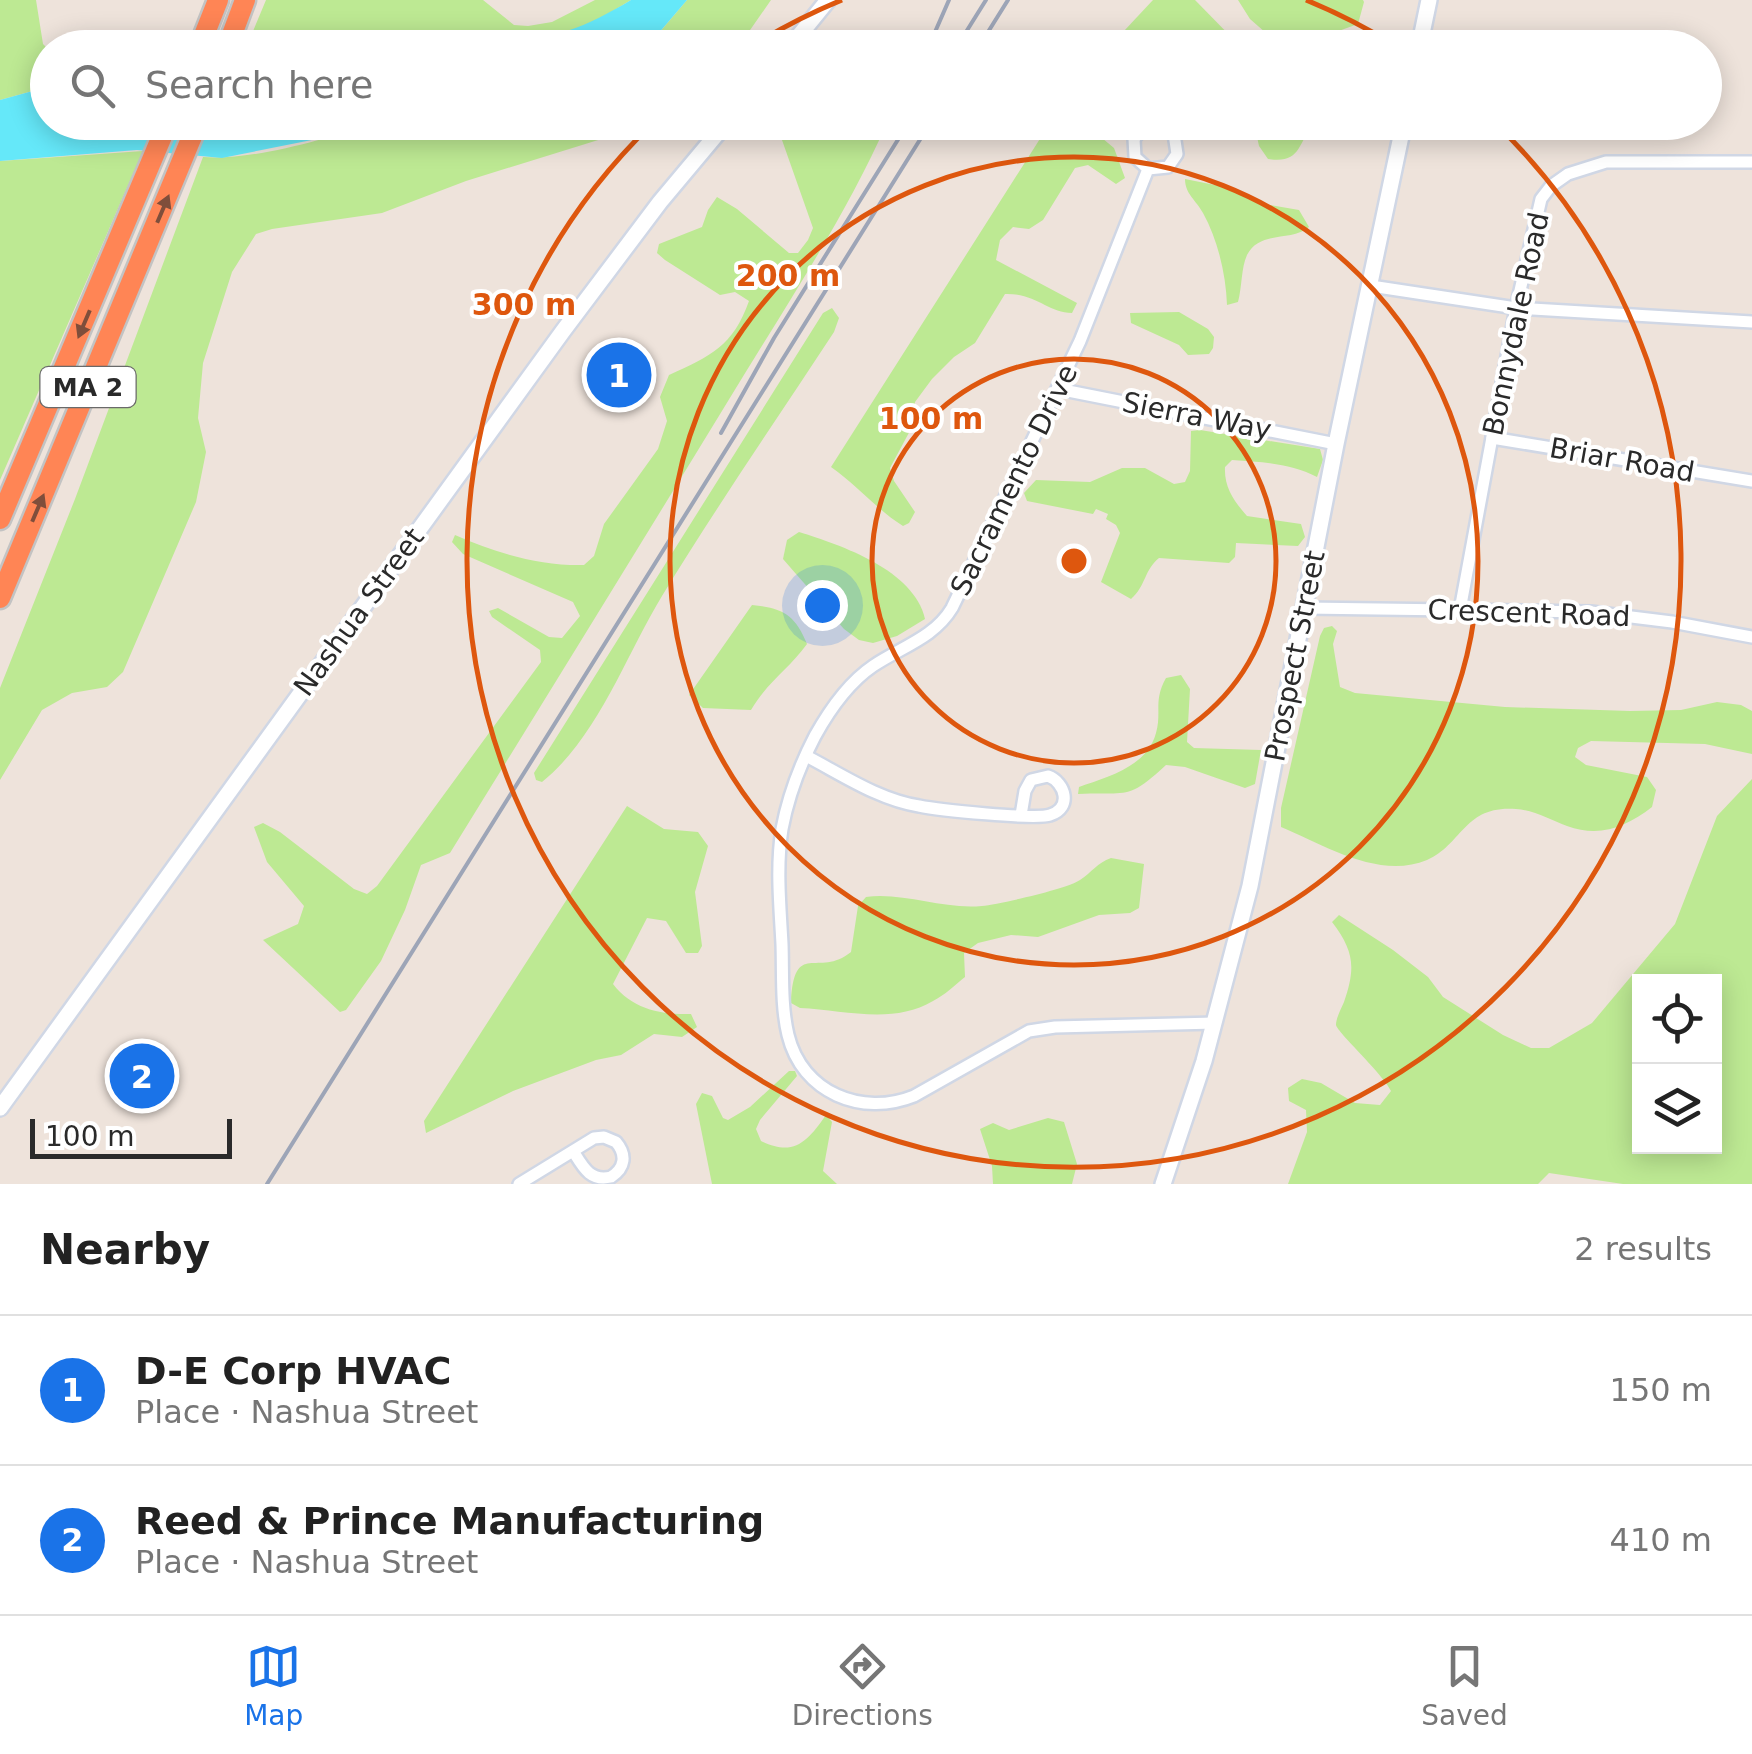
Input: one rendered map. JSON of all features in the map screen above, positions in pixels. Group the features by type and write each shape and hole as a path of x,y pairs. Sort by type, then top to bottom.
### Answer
{"highway":[{"path":"206,30 218,0"},
{"path":"234,30 245,0"},
{"name":"MA 2","path":"0,519 161,140"},
{"name":"MA 2","path":"0,598 191,140"}],"main road":[{"path":"804,30 828,0"},
{"path":"1423,30 1429,0"},
{"name":"Nashua Street","path":"0,1108 563,330 712,140"},
{"name":"Prospect Street","path":"1163,1184 1215,1023 1250,886 1336,444 1400,140"}],"street":[{"name":"Sacramento Drive","path":"1134,140 1135,157 1148,169 1168,167 1178,154 1175,140"},
{"name":"Bonnydale Road","path":"1460,610 1516,308 1541,200 1551,186 1568,174 1606,162 1752,162"},
{"name":"Sacramento Drive","path":"1148,169 1097,302 1058,389 946,617 930,633 871,667 850,685 822,724 806,756 789,802 780,848 783,983 790,1042 799,1062 821,1086 850,1101 872,1105 894,1103 924,1092 1028,1030 1215,1023"},
{"path":"1371,286 1516,308 1752,322"},
{"name":"Sierra Way","path":"1058,389 1336,444"},
{"name":"Briar Road","path":"1492,438 1752,482"},
{"name":"Crescent Road","path":"1305,608 1632,616 1752,637"},
{"path":"806,756 900,802 1021,814"},
{"path":"518,1184 594,1138 608,1138 620,1146 623,1164 612,1178 598,1179 586,1171 573,1151"}],"green space":[{"path":"0,0 36,0 41,30 30,30 30,92 0,100"},
{"path":"266,0 483,0 514,25 528,26 552,22 595,0 631,0 575,30 254,30"},
{"path":"687,0 771,0 750,30 661,30"},
{"path":"1153,0 1195,0 1224,30 1125,30"},
{"path":"1238,0 1364,2 1358,24 1341,30 1263,30"},
{"path":"598,140 466,181 382,213 256,234 232,272 203,363 198,418 206,452 196,502 123,672 107,687 72,693 42,710 0,780 0,688 203,157 243,156 312,142"},
{"path":"782,140 879,140 810,267 450,853 421,865 381,961 346,1010 340,1012 263,940 298,924 304,906 267,862 254,827 263,823 280,832 354,889 367,894 377,886 541,662 540,650 489,611 498,608 549,637 562,638 580,616 573,602 463,554 452,542 455,535 534,561 584,565 594,556 604,524 658,449 667,421 660,397 669,375 719,348 736,329 749,301 735,292 720,295 665,260 657,253 659,244 702,227 717,197 789,253 798,253 813,228"},
{"path":"1039,140 1104,140 1114,148 1125,178 1116,184 1088,165 1075,168 1043,220 1029,229 1013,227 1000,240 996,260 1077,303 1072,313 1064,312 1005,294 975,343 932,379 915,402 912,427 890,468 915,512 909,523 903,526 831,467"},
{"path":"1258,140 1303,140 1292,156 1279,160 1268,159"},
{"path":"143,151 0,480 0,161"},
{"path":"1185,179 1235,189 1264,204 1299,210 1309,227 1253,247 1245,260 1238,302 1227,305 1217,246"},
{"path":"832,308 839,318 834,332 662,596 595,719 562,764 542,782 536,780 534,773 823,313"},
{"path":"1179,312 1208,329 1214,337 1209,354 1188,355 1179,345 1131,323 1130,313"},
{"path":"1191,431 1320,449 1323,460 1317,477 1265,463 1232,460 1225,467 1231,494 1247,516 1301,524 1305,537 1298,546 1236,543 1235,557 1229,563 1159,558 1131,599 1101,582 1120,533 1106,519 1108,514 1096,509 1093,514 1027,501 1024,493 1036,480 1090,482 1122,468 1145,468 1174,484 1185,482 1190,471"},
{"path":"799,532 854,552 891,573 907,587 925,619 897,636 873,643 859,640 844,629 783,559 787,540"},
{"path":"752,605 786,614 807,644 751,710 703,708 689,695"},
{"path":"1332,626 1337,631 1333,644 1340,687 1355,693 1505,707 1630,711 1681,710 1717,702 1741,705 1752,711 1752,754 1705,744 1591,741 1578,748 1575,757 1586,765 1647,777 1656,790 1652,807 1622,825 1602,831 1567,826 1529,811 1499,809 1474,819 1449,845 1427,860 1390,866 1352,858 1281,827 1281,808 1320,636 1324,628"},
{"path":"1181,675 1190,689 1187,742 1194,748 1261,750 1255,784 1245,788 1185,767 1166,765 1134,790 1078,794 1079,787 1125,769 1144,754 1156,733 1162,686 1166,678"},
{"path":"1752,779 1752,1184 1623,1184 1549,1173 1538,1184 1288,1184 1307,1132 1306,1110 1289,1101 1288,1088 1302,1079 1321,1083 1355,1103 1380,1105 1391,1091 1336,1025 1351,969 1349,951 1332,922 1339,915 1428,977 1443,997 1531,1048 1549,1048 1592,1023 1632,975 1632,1154 1722,1154 1722,974 1633,974 1675,924 1717,816"},
{"path":"627,806 664,829 698,832 708,846 695,892 702,946 698,953 686,953 666,921 647,918 613,984 648,1009 691,1014 697,1027 682,1037 654,1034 621,1055 596,1060 513,1091 426,1133 424,1121"},
{"path":"1111,858 1144,864 1139,908 1130,913 1099,915 1038,937 1011,935 978,943 964,953 965,977 942,996 918,1008 868,1014 800,1008 791,1003 793,983 803,965 828,962 851,952 858,906 866,897 968,907 991,905 1073,884"},
{"path":"789,1071 795,1071 797,1076 760,1120 756,1129 761,1141 782,1147 799,1144 826,1115 832,1122 823,1171 837,1184 712,1184 696,1104 702,1093 712,1096 723,1118 728,1120 750,1107"},
{"path":"1048,1118 1064,1122 1077,1164 1072,1184 993,1184 992,1166 980,1129 993,1123 1009,1130"}],"water":[{"path":"631,0 687,0 661,30 569,30"},
{"path":"30,92 30,140 312,140 222,158 137,150 0,161 0,100"}],"railway":[{"path":"936,30 949,0"},
{"path":"967,30 986,0"},
{"path":"989,30 1008,0"},
{"path":"721,433 774,338 898,140"},
{"path":"267,1184 920,140"}],"place":[{"name":"D-E Corp HVAC","path":"619,375"},
{"name":"Reed & Prince Manufacturing","path":"142,1076"}]}
